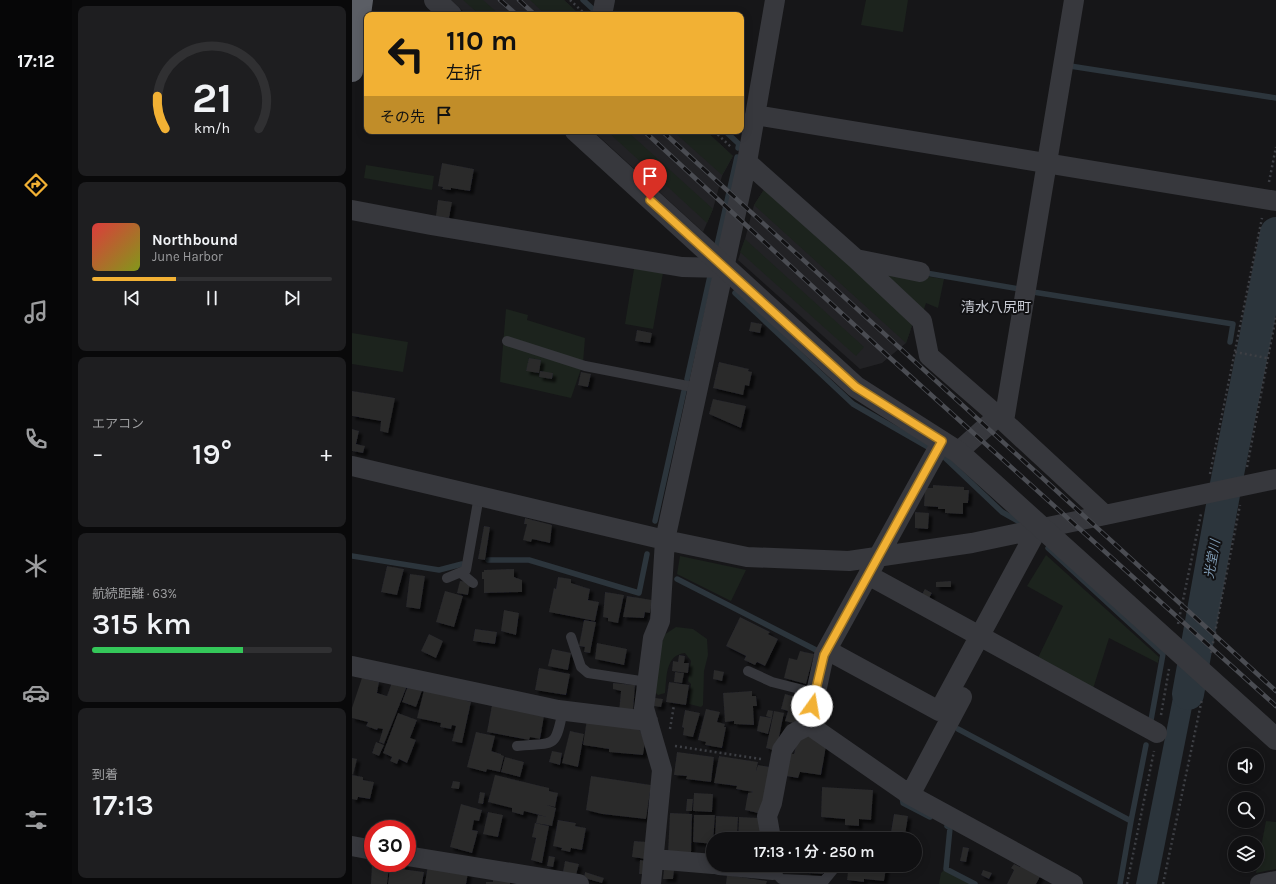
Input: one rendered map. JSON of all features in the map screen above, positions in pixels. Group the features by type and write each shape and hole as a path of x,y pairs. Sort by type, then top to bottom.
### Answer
{"highway":[{"path":"353,57 362,0"}],"street":[{"path":"435,0 448,12"},
{"path":"603,12 605,0"},
{"path":"651,884 662,770 661,744 648,721 644,708 653,638 660,621 665,540 747,162 775,0"},
{"path":"1001,419 1047,163 1074,0"},
{"path":"755,115 1270,200"},
{"path":"579,134 724,268 856,387 950,446 1043,531 1206,674 1276,739"},
{"path":"747,162 856,259 922,322 929,356 1001,419 1105,515"},
{"path":"352,210 431,225 682,266 724,268"},
{"path":"856,259 920,272"},
{"path":"809,725 815,693 827,650 873,567 950,446 1001,419"},
{"path":"352,466 665,540 747,557 849,561 873,567 985,639 1157,733"},
{"path":"873,567 972,543 1043,531 1105,515 1276,479"},
{"path":"910,795 985,639 1043,531"},
{"path":"827,650 939,711 985,639"},
{"path":"352,666 563,710 648,721"},
{"path":"809,725 910,795 1073,884"},
{"path":"770,832 767,816 782,750 786,742 797,731 809,725"},
{"path":"352,846 364,848"},
{"path":"416,859 474,875 580,884"},
{"path":"654,859 706,863"},
{"path":"1260,884 1276,881"}],"lane":[{"path":"507,341 586,366 698,388"},
{"path":"447,578 466,570 479,496"},
{"path":"461,573 473,583"},
{"path":"572,637 581,667 588,673 647,682"},
{"path":"748,671 772,682 815,693"},
{"path":"517,746 552,743 558,737 563,710"},
{"path":"773,873 781,879 824,881 831,872"}],"path":[{"path":"570,0 583,12"},
{"path":"1128,884 1157,733 1208,494 1235,352 1270,200 1276,147"},
{"path":"1163,884 1206,674 1265,358 1276,316"},
{"path":"1235,352 1265,358"},
{"path":"674,705 661,744 780,761"}],"shaded area":[{"path":"451,0 564,0 577,12 464,12"},
{"path":"463,0 483,0 497,12 477,12"},
{"path":"530,0 564,0 577,12 543,12"},
{"path":"866,0 908,0 903,32 861,25"},
{"path":"596,134 709,134 733,156 722,176 713,209 703,232"},
{"path":"610,134 630,134 713,209 707,223"},
{"path":"676,134 709,134 733,156 722,175"},
{"path":"366,165 434,176 432,190 364,178"},
{"path":"765,188 914,320 906,343 882,363 860,369 738,260 754,205"},
{"path":"765,188 914,320 906,343 754,205"},
{"path":"745,239 864,347 856,356 740,252"},
{"path":"635,263 664,267 653,329 625,324"},
{"path":"883,270 944,279 938,308 926,303 922,315"},
{"path":"506,309 528,315 527,320 585,338 583,363 571,398 500,382"},
{"path":"352,333 408,342 403,372 352,364"},
{"path":"1046,555 1159,657 1158,663 1109,638 1092,692 1036,662 1063,606 1027,586"},
{"path":"680,556 746,570 731,601 677,574"},
{"path":"676,627 693,629 707,639 708,655 704,671 703,705 701,707 689,704 691,684 688,681 691,661 685,653 678,655 670,662 665,693 658,695 654,691 656,666 664,635"},
{"path":"1181,657 1199,672 1157,884 1136,884"},
{"path":"1266,821 1276,822 1276,869 1264,871 1263,836"},
{"path":"944,870 970,884 939,884 941,873"}],"building":[{"path":"442,163 474,169 470,191 451,188 451,190 442,189 443,187 438,186"},
{"path":"438,200 452,202 449,218 436,216"},
{"path":"751,322 762,324 760,333 749,331"},
{"path":"637,330 652,333 650,343 635,341"},
{"path":"529,358 541,360 539,373 526,371"},
{"path":"719,362 749,369 748,371 752,372 749,386 745,385 743,395 713,388"},
{"path":"540,371 553,373 552,379 539,377"},
{"path":"581,372 591,374 588,387 578,385"},
{"path":"352,391 395,398 388,433 380,431 381,421 352,416"},
{"path":"713,399 746,406 741,428 709,414"},
{"path":"352,429 359,431 356,444 365,446 363,453 352,451"},
{"path":"933,485 964,487 964,490 969,490 968,503 963,503 963,514 945,513 945,509 924,506 925,488 933,488"},
{"path":"915,512 929,513 928,529 915,528"},
{"path":"525,518 552,525 550,543 532,539 531,542 523,540 527,524 524,524"},
{"path":"484,526 490,527 485,560 478,559"},
{"path":"387,566 404,569 397,595 381,592"},
{"path":"514,569 514,577 522,580 522,592 484,593 484,579 482,579 482,572 484,572 484,570"},
{"path":"410,574 425,576 420,609 406,607"},
{"path":"558,577 571,579 571,583 590,589 588,600 599,602 595,621 549,612"},
{"path":"460,581 470,582 468,595 457,593"},
{"path":"951,581 951,587 936,587 936,582"},
{"path":"925,589 932,593 929,598 922,594"},
{"path":"445,591 463,596 454,627 436,622"},
{"path":"605,592 624,595 618,623 608,621 608,618 603,617"},
{"path":"627,596 652,600 650,613 645,612 644,618 623,617"},
{"path":"504,610 519,613 516,635 501,631"},
{"path":"740,617 770,632 768,634 778,639 765,666 757,662 755,665 744,660 746,656 726,646"},
{"path":"584,620 596,622 590,653 584,652 585,647 579,646"},
{"path":"475,629 497,632 495,644 473,641"},
{"path":"429,634 443,641 436,658 421,651"},
{"path":"597,643 627,649 624,665 595,659"},
{"path":"552,649 571,653 568,670 548,666"},
{"path":"800,651 814,654 806,684 784,678 789,658 797,660"},
{"path":"679,655 685,656 684,663 689,663 688,673 672,671 673,661 678,662"},
{"path":"539,668 570,674 566,695 535,690"},
{"path":"714,670 724,672 722,681 713,679"},
{"path":"675,672 684,673 682,683 674,682"},
{"path":"362,678 379,682 377,693 387,696 392,682 407,686 384,744 379,742 383,729 378,728 377,730 366,726 368,722 352,718 352,708"},
{"path":"669,682 689,685 686,705 666,702"},
{"path":"409,683 423,688 416,707 402,702"},
{"path":"613,683 635,685 633,713 619,712 621,691 613,689"},
{"path":"424,690 471,702 462,743 452,741 456,726 452,725 451,729 440,727 441,723 417,718"},
{"path":"752,691 752,696 756,696 757,706 753,706 754,725 734,724 734,721 725,722 723,693"},
{"path":"785,694 803,699 797,724 785,721 788,711 781,709"},
{"path":"655,698 663,699 661,707 654,706"},
{"path":"492,705 544,716 540,739 530,737 529,740 487,732"},
{"path":"706,709 720,712 717,722 725,724 724,727 726,727 722,748 705,745 706,742 698,740"},
{"path":"685,710 700,713 693,737 683,735 684,728 682,727"},
{"path":"768,710 773,711 772,718 766,716"},
{"path":"774,711 784,713 776,751 766,748"},
{"path":"398,713 417,720 410,738 416,740 407,763 399,759 397,764 390,761 392,757 383,753"},
{"path":"760,716 772,718 768,734 757,731"},
{"path":"587,719 639,728 645,742 643,755 609,752 609,749 583,745"},
{"path":"570,731 584,734 578,767 562,763"},
{"path":"476,732 495,736 491,751 504,756 500,772 487,769 486,772 467,767"},
{"path":"804,734 811,736 826,746 821,775 800,772 798,778 786,776 787,753 794,754 797,741"},
{"path":"376,742 384,745 379,756 372,753"},
{"path":"552,751 562,753 560,765 549,762"},
{"path":"677,752 714,757 711,782 686,779 687,776 674,775"},
{"path":"719,756 758,762 756,771 758,765 770,767 762,814 745,810 748,793 753,792 736,789 737,786 714,783"},
{"path":"505,757 524,762 520,777 501,772"},
{"path":"352,758 357,759 353,775 352,774"},
{"path":"352,775 363,777 363,780 374,782 370,799 358,797 357,800 352,799"},
{"path":"495,775 549,788 549,791 558,793 555,807 547,805 556,808 552,826 536,823 538,815 547,817 524,811 523,815 512,812 512,808 488,802"},
{"path":"591,776 651,785 646,819 602,814 586,810"},
{"path":"453,781 460,782 459,789 451,788"},
{"path":"822,787 873,790 871,820 859,819 859,826 845,825 845,819 821,817"},
{"path":"480,792 485,793 483,804 478,803"},
{"path":"694,793 713,794 712,812 693,811"},
{"path":"687,799 693,799 692,811 686,811"},
{"path":"461,804 482,810 479,821 474,820 472,830 478,831 472,853 450,847"},
{"path":"488,812 503,815 498,837 483,834"},
{"path":"670,813 692,814 691,855 668,854"},
{"path":"894,814 908,816 905,832 891,832"},
{"path":"694,815 715,815 714,832 706,832 706,843 693,842"},
{"path":"716,816 738,817 737,832 715,832"},
{"path":"739,817 760,818 760,832 738,832"},
{"path":"558,820 576,823 575,826 586,828 582,850 571,848 570,852 553,846"},
{"path":"535,823 549,826 542,863 531,860 536,838 532,837"},
{"path":"634,841 647,842 646,859 632,857"},
{"path":"963,847 969,848 966,862 960,861"},
{"path":"549,856 555,857 553,867 547,866"},
{"path":"640,860 645,861 643,874 639,874"},
{"path":"565,861 579,864 576,875 563,872"},
{"path":"428,864 468,873 466,884 425,884"},
{"path":"1014,864 1020,867 1022,865 1041,875 1036,884 1007,884 1014,870 1011,868"},
{"path":"664,869 674,870 673,879 663,879"},
{"path":"983,870 992,873 989,879 981,875"},
{"path":"372,872 388,872 387,884 371,884"},
{"path":"390,872 424,872 422,884 388,884"},
{"path":"585,872 604,878 602,883 584,878"},
{"path":"823,872 823,874 807,873"},
{"path":"848,872 885,872 884,881 864,879 864,882 847,880"},
{"path":"727,875 767,881 766,884 726,884"},
{"path":"493,878 510,879 510,884 486,884 486,882 493,882"}],"waterway":[{"path":"583,0 595,11"},
{"path":"1070,66 1276,98"},
{"path":"728,134 739,144 738,148"},
{"path":"717,245 737,157"},
{"name":"光堂川","path":"1188,694 1225,489 1276,233"},
{"path":"926,273 1019,289"},
{"path":"687,379 710,276"},
{"path":"1033,292 1233,324 1230,342"},
{"path":"735,293 853,404 928,447"},
{"path":"1245,345 1253,347"},
{"path":"1246,381 1257,384"},
{"path":"655,521 684,391"},
{"path":"942,455 1002,512 1023,524"},
{"path":"1048,548 1163,654 1151,720"},
{"path":"488,560 529,560 639,593 647,554"},
{"path":"352,556 439,570 462,564"},
{"path":"677,579 818,651"},
{"path":"958,729 1131,821 1120,884"},
{"path":"1131,821 1146,745"},
{"path":"902,797 903,803 930,817"},
{"path":"947,826 950,828 946,869 975,884"}],"railway":[{"path":"500,0 514,12"},
{"path":"519,0 532,12"},
{"path":"647,134 888,356 1276,706"},
{"path":"665,134 1276,691"}],"district":[{"name":"清水八尻町","path":"996,307"}],"route":[{"path":"650,200 856,387 942,441 824,655 812,706"}]}
